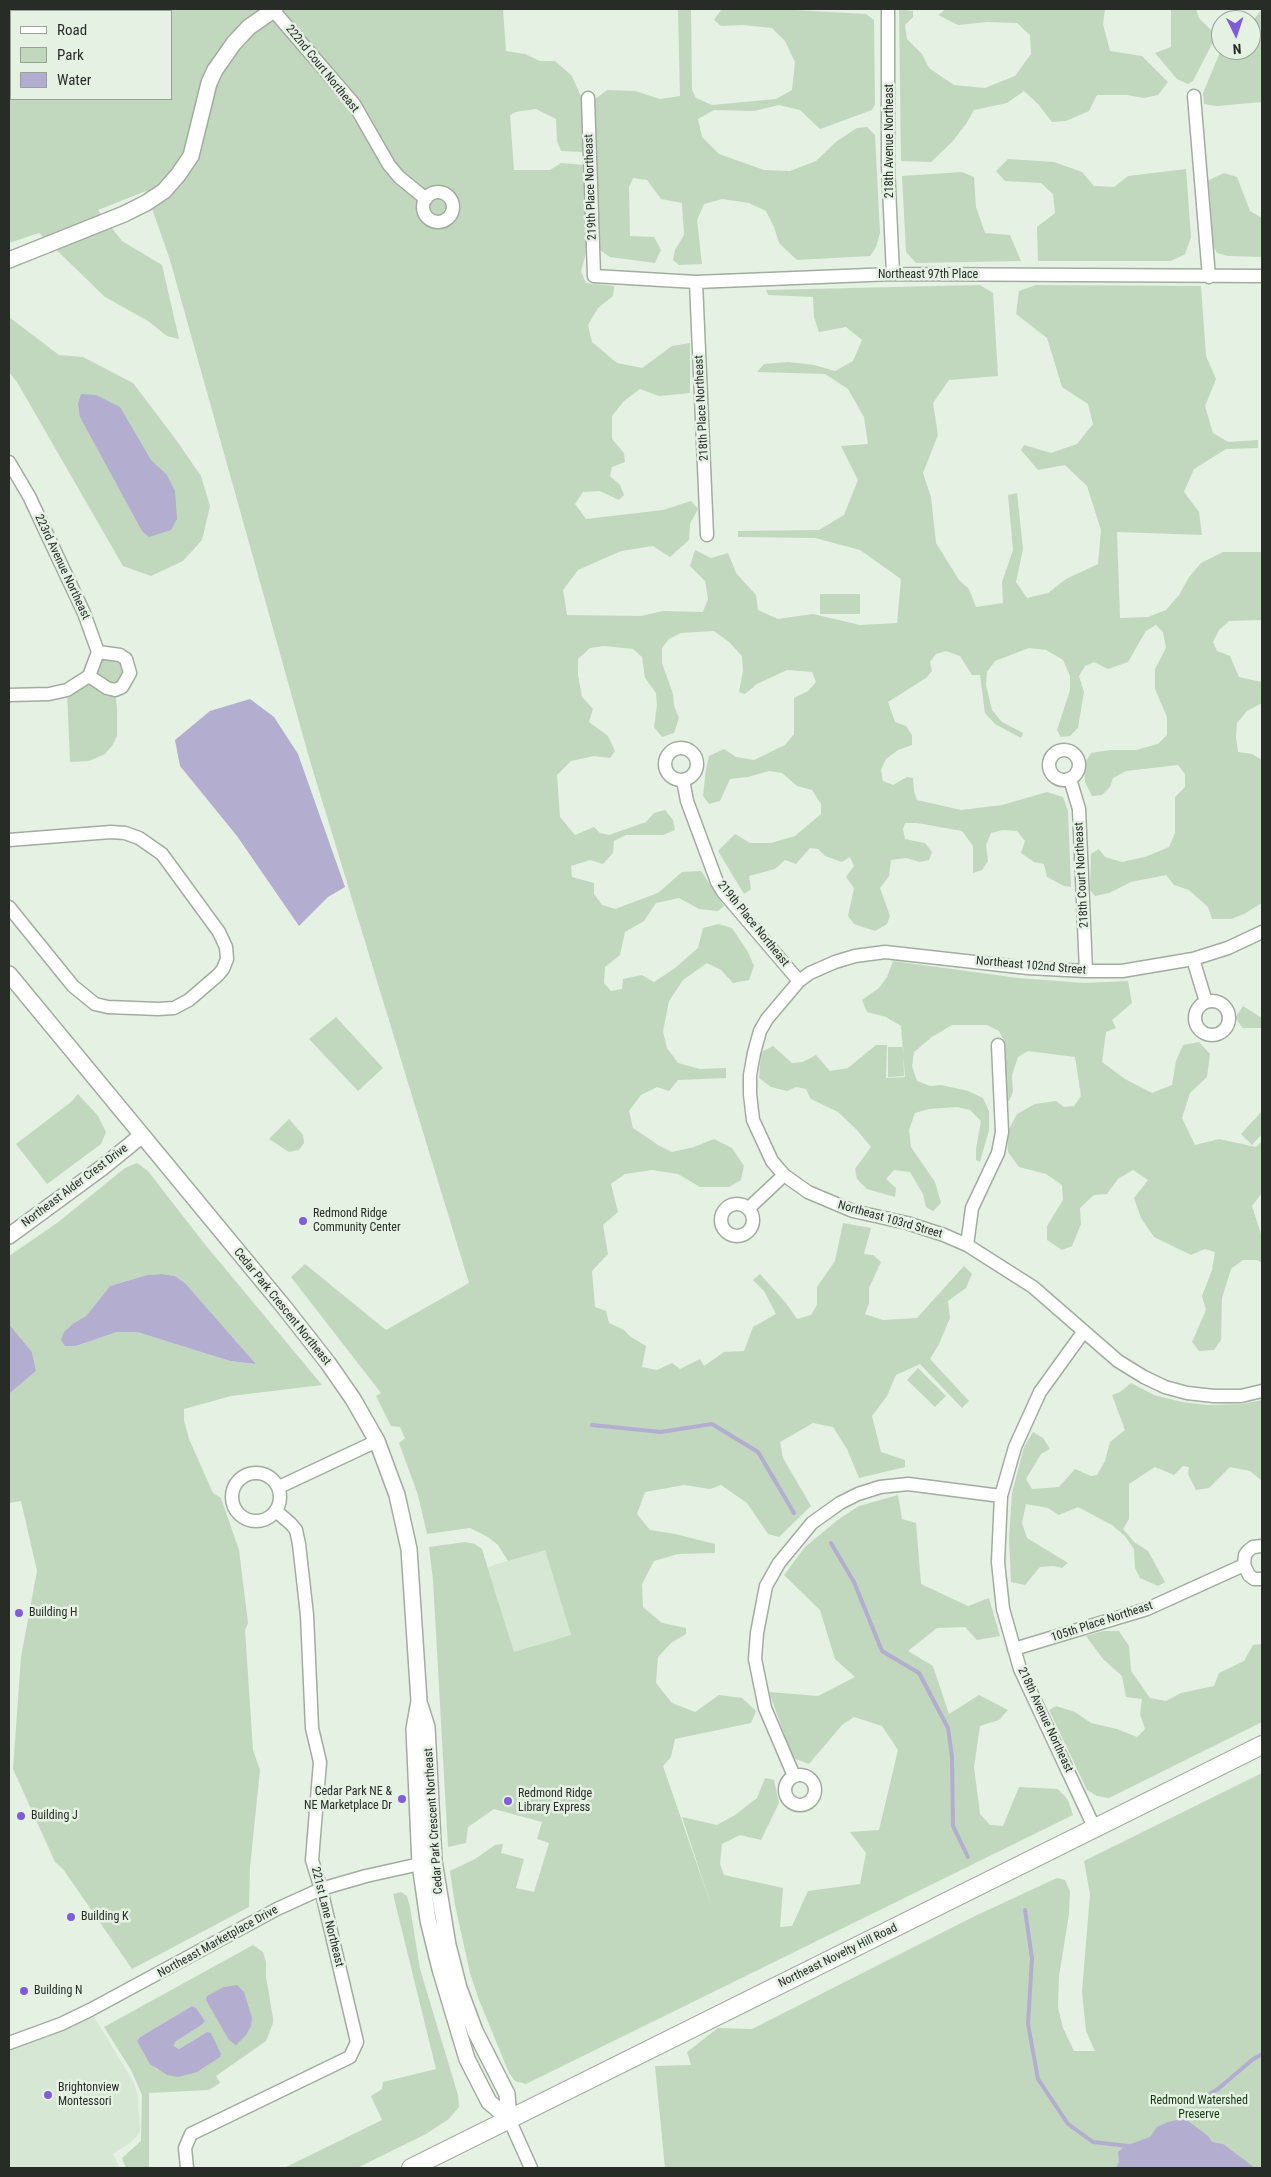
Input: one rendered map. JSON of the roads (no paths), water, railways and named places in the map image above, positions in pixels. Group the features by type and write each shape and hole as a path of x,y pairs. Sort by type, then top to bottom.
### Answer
{"main road":[{"name":"Northeast Novelty Hill Road","path":"410,2168 1262,1745"}],"street":[{"name":"222nd Court Northeast","path":"274,9 354,104 389,165 399,178 426,199"},
{"path":"9,260 106,221 146,203 164,191 191,156 215,70 234,43 249,27 274,9"},
{"name":"218th Avenue Northeast","path":"888,9 888,166 893,274"},
{"path":"1194,96 1209,276"},
{"name":"219th Place Northeast","path":"588,98 594,276"},
{"name":"Northeast 97th Place","path":"594,276 696,282 893,274 1262,276"},
{"name":"218th Place Northeast","path":"696,282 707,534"},
{"name":"223rd Avenue Northeast","path":"9,462 28,496 80,605 92,631 98,652"},
{"path":"9,695 57,693 67,690 89,676 98,652 120,655 126,659 130,674 122,687 115,690 107,688 89,676"},
{"name":"219th Place Northeast","path":"683,780 687,801 717,882 723,892 799,981"},
{"name":"218th Court Northeast","path":"1070,780 1079,810 1086,972"},
{"path":"9,840 111,832 125,833 139,838 162,854 220,932 226,947 226,959 223,969 218,975 189,1000 174,1008 123,1008 95,1004 73,986 9,907"},
{"name":"Northeast 102nd Street","path":"799,981 810,973 835,962 855,956 880,952 904,953 1028,968 1086,972 1122,971 1193,959 1228,948 1262,932"},
{"path":"1193,959 1206,1002"},
{"name":"Cedar Park Crescent Northeast","path":"9,974 322,1356 377,1441 397,1495 409,1549 413,1585 419,1701 414,1729 427,1862 428,1920 466,2059 489,2102 509,2119"},
{"name":"Northeast 103rd Street","path":"799,981 779,1004 760,1032 750,1075 753,1120 772,1161 784,1175 808,1192 831,1204 907,1223 967,1245 1034,1287 1118,1361 1144,1378 1164,1387 1187,1393 1214,1396 1241,1396 1262,1391"},
{"path":"967,1245 972,1208 998,1153 1002,1132 998,1045"},
{"name":"Northeast Alder Crest Drive","path":"9,1236 103,1167 141,1136"},
{"path":"750,1207 784,1175"},
{"name":"218th Avenue Northeast","path":"1084,1331 1040,1392 1015,1447 1001,1496 998,1562 1004,1609 1014,1649 1028,1688 1096,1829"},
{"path":"278,1487 377,1441"},
{"path":"254,1472 269,1476 278,1487 281,1496 276,1511 262,1520 246,1519 234,1507 232,1492 240,1478 254,1472"},
{"path":"794,1776 765,1708 758,1684 755,1659 757,1633 766,1586 785,1556 819,1518 840,1503 858,1494 880,1487 908,1484 1001,1496"},
{"name":"221st Lane Northeast","path":"187,2168 185,2148 191,2134 350,2057 355,2050 357,2042 321,1889 312,1860 320,1762 312,1728 307,1615 299,1544 296,1530 276,1511"},
{"path":"1262,1546 1253,1547 1248,1551 1245,1555 1244,1565 1249,1576 1262,1580"},
{"name":"105th Place Northeast","path":"1014,1649 1147,1609 1244,1565"},
{"name":"Northeast Marketplace Drive","path":"9,2043 90,2010 277,1909 321,1889 427,1862"},
{"path":"509,2119 531,2168"}],"water":[{"path":"81,394 96,395 120,407 151,460 167,475 175,491 177,519 171,530 149,537 142,531 80,417 78,404"},
{"path":"250,699 274,717 298,754 345,887 328,897 299,926 237,836 180,766 175,740 210,711"},
{"path":"162,1274 175,1276 185,1283 256,1364 230,1361 137,1332 117,1332 76,1346 65,1346 61,1340 64,1332 86,1316 110,1286 147,1275"},
{"path":"9,1324 32,1352 36,1371 9,1394"},
{"path":"237,1985 244,1992 252,2018 251,2026 246,2035 236,2045 229,2040 206,2000 207,1996 224,1987"},
{"path":"192,2006 196,2008 205,2021 175,2042 174,2046 179,2049 207,2032 211,2033 221,2054 220,2057 197,2072 178,2077 167,2075 150,2064 137,2041 140,2037"},
{"path":"1181,2119 1188,2121 1208,2136 1212,2142 1223,2144 1255,2168 1116,2168 1119,2162 1118,2152 1125,2146 1150,2137 1157,2127"}],"waterway":[{"path":"592,1425 661,1432 712,1424 758,1452 794,1513"},
{"path":"831,1543 854,1582 882,1651 919,1673 948,1728 952,1757 953,1826 968,1857"},
{"path":"1025,1910 1032,1958 1028,2024 1038,2079 1068,2124 1093,2142 1128,2146"},
{"path":"1197,2102 1218,2089 1252,2060 1262,2054"}],"place":[{"name":"Redmond Ridge Community Center","path":"303,1221"},
{"name":"Building H","path":"19,1613"},
{"name":"Cedar Park NE & NE Marketplace Dr","path":"402,1799"},
{"name":"Redmond Ridge Library Express","path":"508,1801"},
{"name":"Building J","path":"21,1816"},
{"name":"Building K","path":"71,1917"},
{"name":"Building N","path":"24,1991"},
{"name":"Brightonview Montessori","path":"48,2095"}],"park label":[{"name":"Redmond Watershed Preserve","path":"1199,2108"}]}
